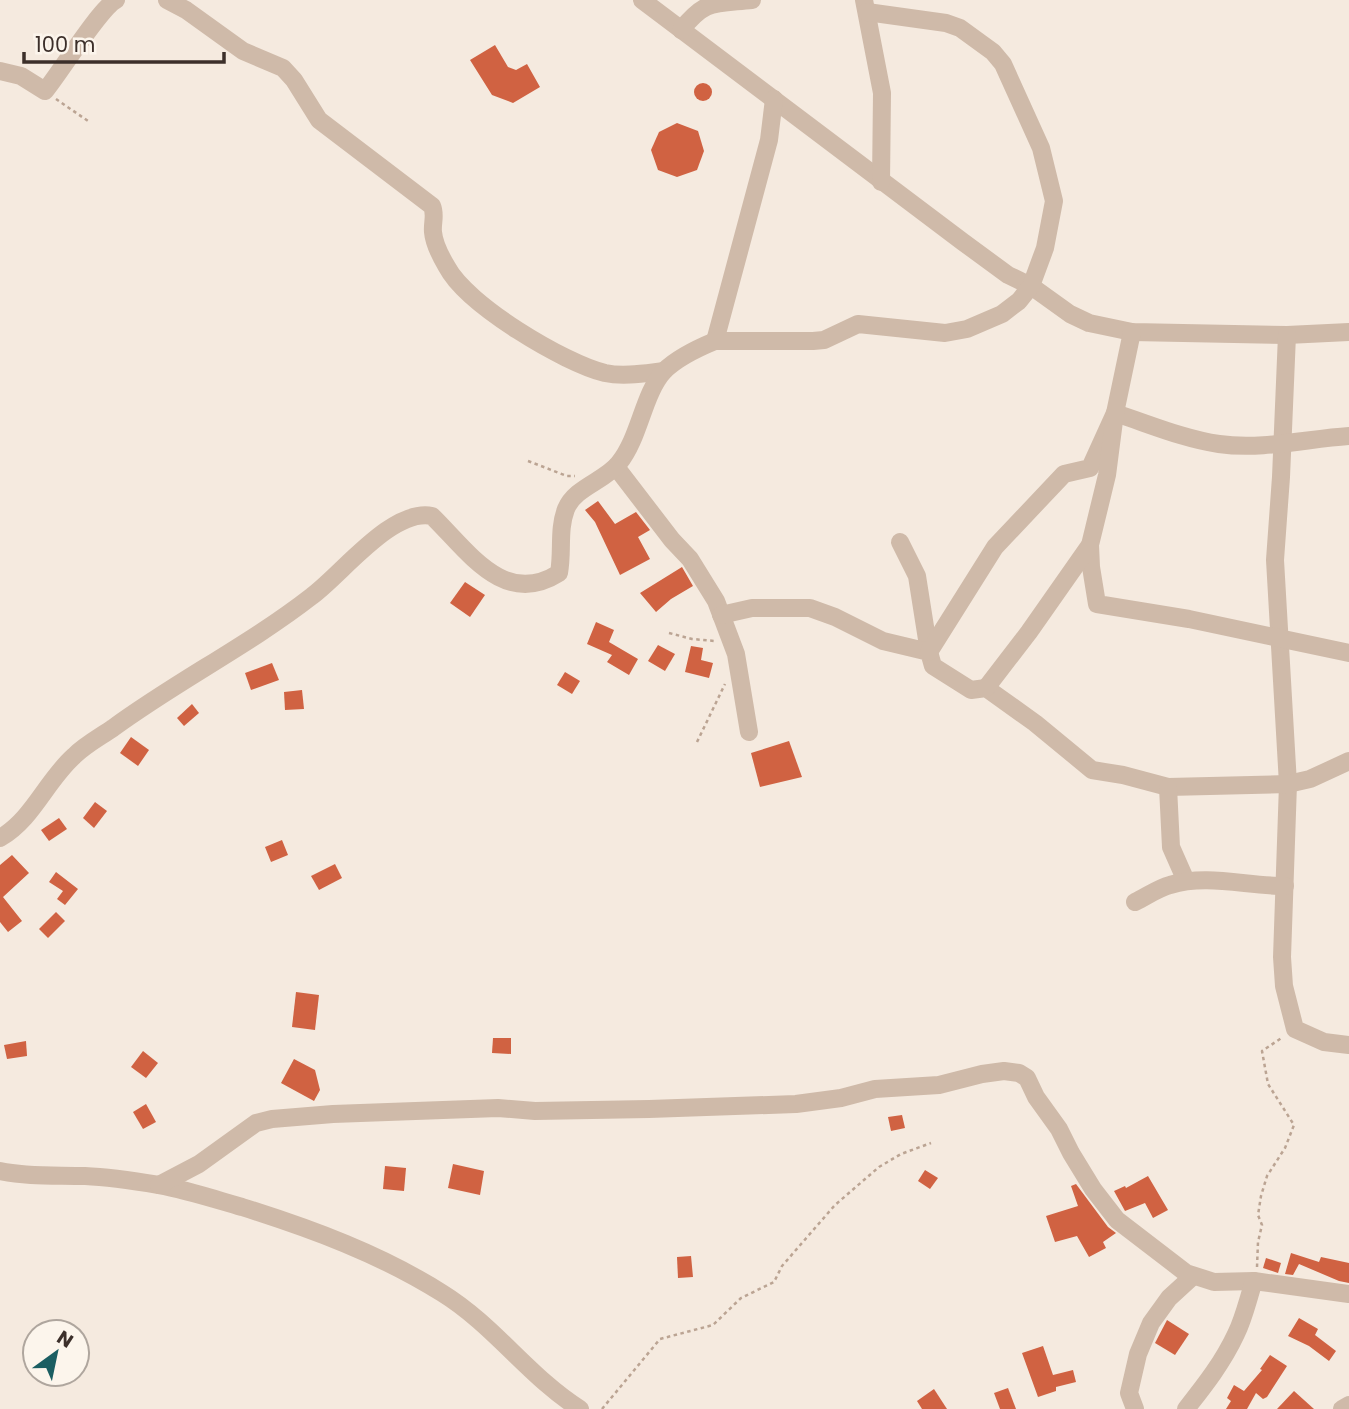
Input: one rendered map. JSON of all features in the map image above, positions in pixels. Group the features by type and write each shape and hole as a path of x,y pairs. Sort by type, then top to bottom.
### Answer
{"street":[{"path":"0,71 21,76 45,91 99,16 116,0"},
{"path":"167,0 186,10 243,51 283,68 294,80 319,120 432,206 433,233 448,270 464,289 488,309 556,352 605,373 664,371"},
{"path":"642,0 881,182 1009,275 1031,286 1080,320 1132,332 1287,335 1349,332"},
{"path":"681,30 692,11 701,4 712,0 752,0"},
{"path":"0,838 17,827 74,756 156,696 229,653 313,596 397,523 422,514 432,516 489,573 503,582 533,584 559,573 560,531 567,506 574,497 616,467 627,452 653,389 664,371 700,347 715,341 824,340 858,324 945,333 967,329 1002,314 1019,301 1031,286 1045,248 1054,201 1041,148 1003,64 993,52 960,28 865,6 882,93 881,182"},
{"path":"715,341 763,165 774,99"},
{"path":"1132,332 1115,413 1107,475 1090,545 1097,604 1189,619 1349,653"},
{"path":"1287,335 1275,560 1288,784 1282,957 1284,986 1294,1029 1324,1042 1349,1045"},
{"path":"1115,413 1218,444 1283,443 1349,436"},
{"path":"929,652 995,547 1064,474 1090,468 1115,413"},
{"path":"616,467 704,578 732,642 749,732"},
{"path":"900,542 917,576 933,666 971,690 986,688 1035,723 1092,770 1168,787 1288,784 1310,779 1349,761"},
{"path":"986,688 1090,545"},
{"path":"721,615 752,608 810,608 883,641 929,652"},
{"path":"1168,787 1171,847 1186,881"},
{"path":"1135,902 1167,885 1186,881 1225,880 1255,886 1284,886"},
{"path":"159,1185 200,1164 256,1123 272,1119 498,1108 535,1111 796,1104 841,1098 875,1089 939,1085 1004,1071 1019,1073 1027,1078 1093,1189 1117,1220 1186,1273 1214,1282 1254,1282 1349,1294"},
{"path":"0,1171 51,1177 85,1176 159,1185 303,1226 362,1250 401,1268 444,1294 467,1311 548,1387 580,1409"},
{"path":"1135,1409 1129,1393 1138,1354 1151,1323 1169,1297 1193,1276"},
{"path":"1187,1409 1230,1345 1254,1282"},
{"path":"1342,1409 1349,1405"}],"path":[{"path":"45,91 88,121"},
{"path":"528,461 567,476 579,476"},
{"path":"668,633 692,639 732,642"},
{"path":"697,742 726,680"},
{"path":"1254,1282 1262,1225 1258,1215 1261,1196 1267,1176 1285,1147 1294,1125 1268,1084 1262,1051 1294,1029"},
{"path":"602,1409 660,1339 713,1325 741,1298 774,1282 782,1266 835,1205 879,1167 901,1154 931,1143"}],"building":[{"path":"495,45 508,67 516,70 527,64 540,87 513,103 492,95 470,60"},
{"path":"703,83 709,86 712,92 709,98 703,101 697,98 694,92 697,86"},
{"path":"677,123 698,131 704,151 697,170 677,177 658,170 651,150 659,132"},
{"path":"598,501 615,524 636,512 650,530 638,537 650,559 620,575 595,522 585,510"},
{"path":"682,567 693,586 656,612 640,593"},
{"path":"465,582 485,595 470,617 450,603"},
{"path":"596,622 614,630 609,642 638,659 629,675 607,662 612,655 587,644"},
{"path":"658,645 675,654 665,671 648,661"},
{"path":"691,646 703,648 701,660 713,663 709,678 685,672"},
{"path":"272,663 279,680 251,690 245,673"},
{"path":"565,672 580,681 572,694 557,685"},
{"path":"302,690 304,709 285,710 284,692"},
{"path":"192,704 199,713 184,726 177,718"},
{"path":"131,737 149,750 138,766 120,753"},
{"path":"789,741 802,777 760,787 751,753"},
{"path":"95,802 107,811 94,828 83,818"},
{"path":"59,818 67,829 49,841 41,830"},
{"path":"282,840 288,855 271,862 265,847"},
{"path":"12,855 29,873 3,897 22,921 8,932 0,922 0,865"},
{"path":"335,864 342,878 319,890 311,876"},
{"path":"56,872 78,889 65,905 57,899 63,891 49,882"},
{"path":"56,912 65,921 48,938 39,929"},
{"path":"296,992 319,995 315,1030 292,1027"},
{"path":"493,1038 511,1038 511,1054 492,1053"},
{"path":"26,1041 27,1056 7,1059 4,1045"},
{"path":"143,1051 158,1063 146,1078 131,1067"},
{"path":"294,1059 315,1070 320,1090 314,1101 281,1083"},
{"path":"146,1104 156,1122 143,1129 133,1112"},
{"path":"902,1115 905,1128 891,1131 888,1117"},
{"path":"453,1164 484,1171 480,1195 448,1188"},
{"path":"385,1166 406,1168 404,1191 383,1189"},
{"path":"925,1170 938,1178 930,1189 918,1181"},
{"path":"1148,1176 1168,1210 1153,1218 1145,1203 1125,1211 1114,1191"},
{"path":"1076,1184 1108,1227 1116,1233 1103,1242 1106,1248 1089,1257 1077,1236 1055,1242 1046,1216 1078,1206 1071,1186"},
{"path":"1291,1253 1319,1262 1321,1257 1349,1263 1349,1283 1299,1264 1293,1275 1285,1274"},
{"path":"691,1256 693,1277 678,1278 677,1257"},
{"path":"1266,1258 1281,1263 1278,1273 1263,1268"},
{"path":"1299,1318 1318,1329 1315,1335 1336,1351 1329,1361 1309,1346 1288,1336"},
{"path":"1167,1320 1189,1334 1175,1355 1155,1343"},
{"path":"1043,1346 1053,1375 1073,1370 1076,1382 1056,1387 1056,1391 1038,1397 1022,1353"},
{"path":"1270,1355 1287,1366 1267,1397 1263,1399 1256,1393 1247,1409 1226,1409 1231,1401 1227,1398 1234,1385 1244,1391 1262,1370 1260,1369"},
{"path":"1008,1388 1016,1409 1000,1409 994,1393"},
{"path":"934,1389 947,1409 922,1409 917,1401"},
{"path":"1294,1391 1314,1409 1277,1409"}]}
